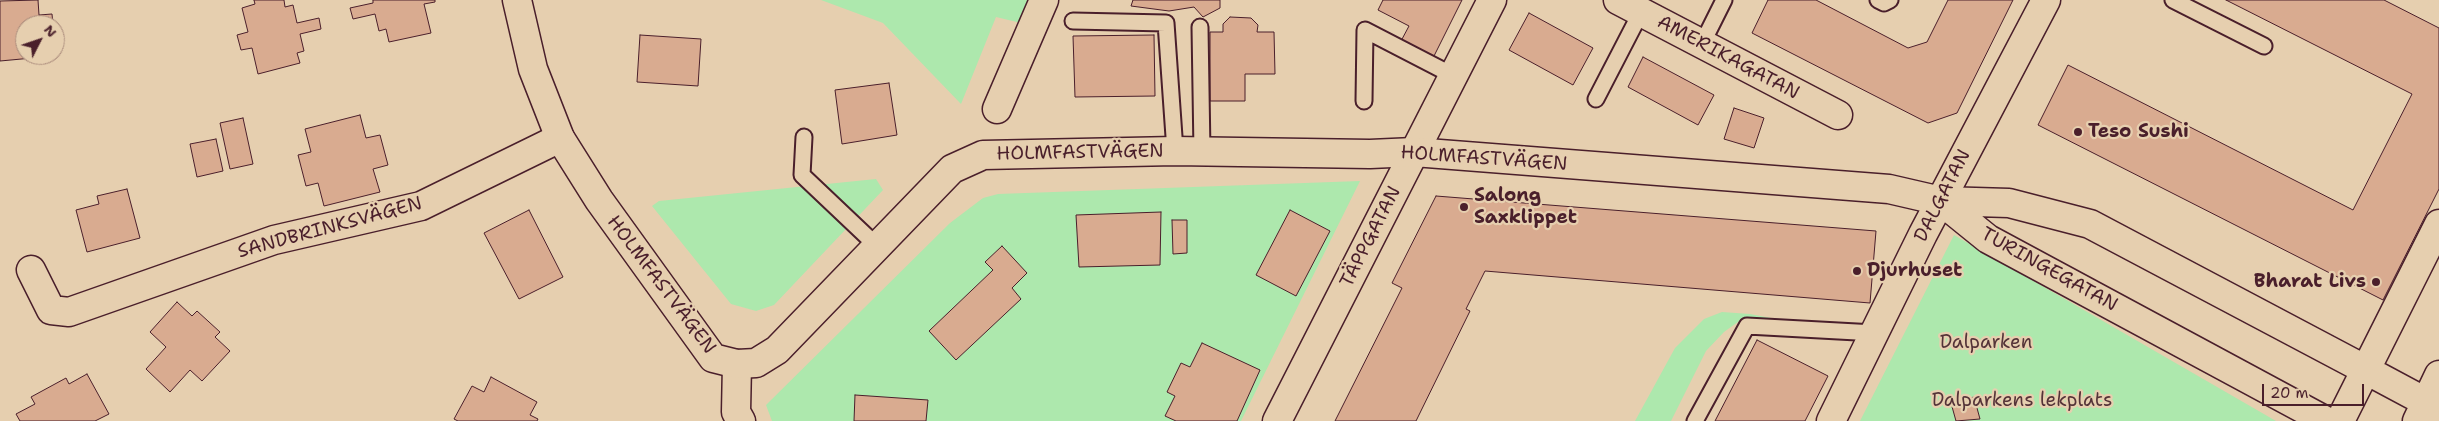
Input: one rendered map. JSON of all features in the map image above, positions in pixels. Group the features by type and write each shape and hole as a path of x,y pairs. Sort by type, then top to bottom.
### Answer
{"street":[{"name":"HOLMFASTVÄGEN","path":"518,0 533,69 560,138 599,200 713,358 737,364 756,363 778,350 952,169 983,155 1175,151 1370,154 1414,152 1889,189 1941,200"},
{"path":"997,109 1044,0"},
{"name":"TÄPPGATAN","path":"1277,421 1492,0"},
{"name":"AMERIKAGATAN","path":"1618,0 1838,116"},
{"name":"DALGATAN","path":"1831,421 1941,200 2046,0"},
{"name":"SANDBRINKSVÄGEN","path":"30,270 52,310 69,312 274,240 421,206 560,138"},
{"name":"TURINGEGATAN","path":"1941,200 2009,203 2090,224 2366,370 2428,411"},
{"name":"TURINGEGATAN","path":"1941,200 1988,239 2326,421"},
{"path":"2340,421 2439,224"},
{"path":"735,418 737,364"},
{"path":"2428,411 2439,375"}],"lane":[{"path":"1702,44 1724,0"},
{"path":"1878,0 1884,3 1890,0"},
{"path":"2173,0 2264,46"},
{"path":"1596,99 1641,12"},
{"path":"1073,21 1166,23 1175,151"},
{"path":"1200,27 1202,152"},
{"path":"1364,101 1365,30 1454,76"},
{"path":"804,137 802,175 878,246"},
{"path":"1696,421 1747,326 1875,333"}],"green space":[{"path":"821,0 1030,0 1021,23 996,17 961,104 883,23"},
{"path":"876,179 883,190 774,305 756,311 731,304 652,206 659,201"},
{"path":"1360,181 1241,421 772,421 766,405 950,223 983,198 998,194"},
{"name":"Dalparken","path":"1954,235 2276,421 1860,421"},
{"path":"1722,312 1771,318 1742,319 1724,332 1706,351 1671,421 1635,421 1675,348 1704,319"}],"building":[{"path":"38,0 39,15 15,15 15,60 0,61 0,1"},
{"path":"254,0 284,0 285,7 293,5 297,23 319,18 321,29 300,34 304,51 297,53 300,63 258,74 252,48 241,50 237,35 248,32 242,8 255,4"},
{"path":"373,0 435,0 435,2 424,4 431,33 389,42 386,29 379,31 375,14 353,19 350,8 373,3"},
{"path":"1133,0 1220,0 1220,8 1203,17 1194,7 1169,11 1131,6"},
{"path":"1383,0 1462,0 1433,58 1401,41 1409,26 1378,10"},
{"path":"1768,0 1816,0 1908,48 1927,42 1948,0 2013,0 1957,113 1928,123 1752,33"},
{"path":"2226,0 2384,0 2439,28 2439,189 2383,300 2038,125 2068,65 2353,210 2412,94"},
{"path":"1529,13 1593,48 1573,85 1509,50"},
{"path":"1230,17 1251,18 1258,25 1257,32 1274,32 1275,74 1245,74 1245,101 1210,101 1210,32 1223,32 1223,24"},
{"path":"640,35 701,39 698,86 637,82"},
{"path":"1154,35 1155,96 1075,97 1073,36"},
{"path":"1643,57 1714,95 1698,125 1628,87"},
{"path":"889,83 897,135 842,144 835,90"},
{"path":"1734,108 1764,118 1754,148 1724,139"},
{"path":"360,115 366,138 380,135 388,165 373,169 380,192 324,206 318,183 306,186 298,155 311,152 305,129"},
{"path":"243,118 253,164 230,169 220,123"},
{"path":"216,139 223,171 197,177 190,144"},
{"path":"127,189 140,238 87,252 76,210 99,204 97,196"},
{"path":"1436,196 1876,231 1870,303 1485,271 1466,309 1470,311 1416,421 1335,421 1402,288 1392,283"},
{"path":"529,210 563,277 519,299 484,233"},
{"path":"1290,210 1330,231 1296,296 1256,275"},
{"path":"1161,212 1160,265 1079,267 1076,215"},
{"path":"1172,220 1187,220 1187,253 1173,254"},
{"path":"1002,246 1027,273 1012,288 1021,299 956,360 929,331 993,270 985,262"},
{"path":"177,302 192,316 197,311 220,332 215,337 230,351 202,381 190,370 170,392 146,369 166,347 150,332"},
{"path":"1757,340 1828,376 1805,421 1715,421"},
{"path":"1202,343 1260,370 1237,421 1176,421 1165,416 1175,396 1167,392 1181,363 1190,367"},
{"path":"87,374 109,414 95,421 20,421 16,414 35,404 31,397 66,378 69,384"},
{"path":"491,377 537,402 530,415 538,419 537,421 458,421 454,419 472,386 484,392"},
{"path":"855,395 928,400 926,421 854,421"},
{"path":"1974,397 1980,419 1956,421 1951,403"}],"place":[{"name":"Teso Sushi","path":"2078,132"},
{"name":"Salong Saxklippet","path":"1464,207"},
{"name":"Djurhuset","path":"1857,271"},
{"name":"Bharat Livs","path":"2376,282"}],"park label":[{"name":"Dalparkens lekplats","path":"2022,401"}]}
